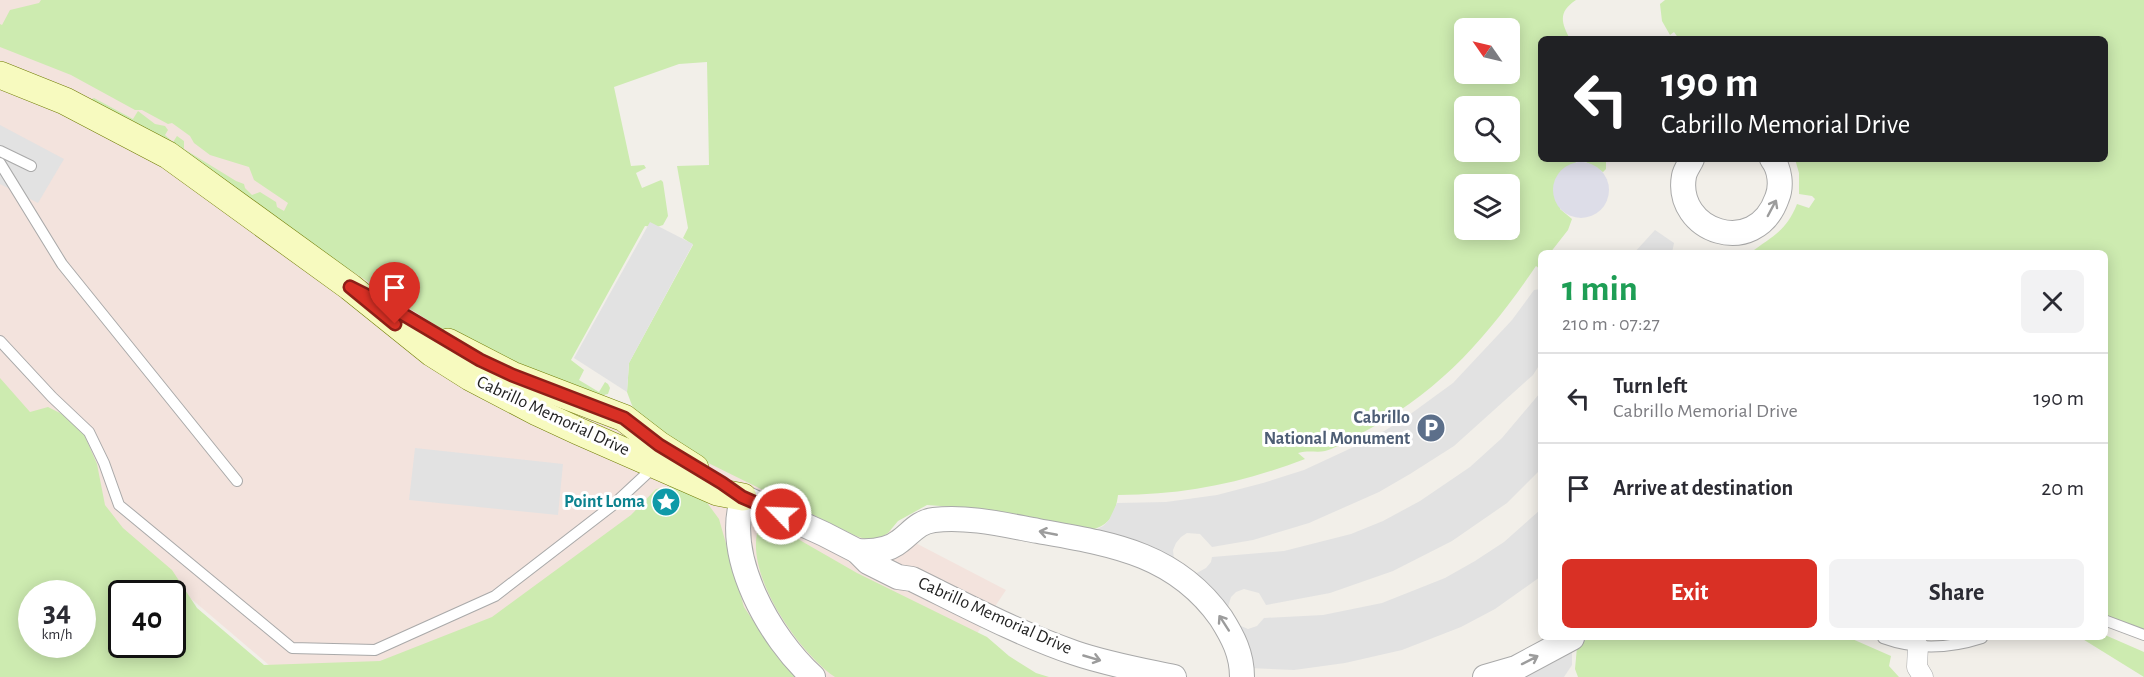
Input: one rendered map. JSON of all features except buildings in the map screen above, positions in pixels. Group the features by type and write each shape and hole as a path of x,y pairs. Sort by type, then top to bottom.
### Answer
{"main road":[{"name":"Cabrillo Memorial Drive","path":"0,75 65,101 168,155 350,287 432,353 470,377 537,412 717,492 742,497"},
{"name":"Cabrillo Memorial Drive","path":"350,287 394,309 480,360 512,375 624,418 659,445 742,497"}],"street":[{"path":"1690,162 1684,175 1685,199 1702,224 1730,244 1754,229 1772,213 1780,190 1777,166 1774,162"},
{"path":"742,497 738,511 739,538 743,561 753,590 776,634 792,656 813,677"},
{"name":"Cabrillo Memorial Drive","path":"742,497 824,534 857,551 868,562 898,577 912,579 1016,629 1077,653 1174,677"},
{"path":"857,551 877,551 892,546 920,524 932,520 1012,526 1105,544 1152,559 1186,582 1214,609 1234,640 1240,655 1242,677"},
{"path":"908,533 904,545 905,563 912,579"},
{"path":"1485,677 1516,668 1568,640"},
{"path":"1918,646 1917,667 1923,677"}],"lane":[{"path":"0,151 30,166"},
{"path":"0,163 62,264 237,481"},
{"path":"0,341 52,397 89,432 104,463 119,505 292,648 375,650 495,596 613,506 656,465"},
{"path":"2108,622 2144,635"},
{"path":"1889,640 1929,648 1959,645 1975,640"}],"shaded area":[{"path":"0,0 633,0 486,346 781,473 1006,590 948,677 283,677 186,594 186,580 169,580 0,436"},
{"path":"0,125 64,159 38,203 0,184"},
{"path":"1575,162 1587,162 1597,166 1605,174 1609,190 1605,206 1597,214 1587,218 1575,218 1565,214 1557,206 1553,196 1553,184 1557,174 1565,166"},
{"path":"650,222 693,244 629,363 627,392 574,358"},
{"path":"1655,230 1674,243 1673,250 1637,250"},
{"name":"Cabrillo National Monument","path":"1538,289 1538,367 1533,375 1454,446 1379,492 1309,523 1253,540 1212,547 1200,534 1187,533 1176,543 1173,550 1174,560 1095,530 1109,520 1117,503 1166,502 1217,495 1304,470 1373,438 1453,383 1512,320 1534,290"},
{"name":"Cabrillo National Monument","path":"1538,395 1538,472 1507,503 1452,541 1393,571 1330,593 1266,605 1259,593 1244,589 1231,597 1228,607 1195,574 1206,568 1212,557 1284,551 1351,534 1383,521 1420,501 1470,467 1502,438"},
{"path":"415,448 563,464 558,515 409,500"},
{"path":"1538,512 1538,578 1495,609 1461,627 1402,650 1345,663 1294,670 1249,668 1234,623 1248,629 1257,626 1264,618 1323,615 1382,603 1445,578 1504,542"},
{"path":"1572,650 1572,665 1564,677 1521,677"}],"green space":[{"path":"41,0 1576,0 1564,13 1563,22 1569,36 1538,36 1538,162 1576,162 1560,209 1572,219 1568,230 1552,250 1538,250 1538,268 1536,266 1479,341 1458,362 1413,402 1338,446 1322,452 1298,453 1305,459 1236,481 1167,493 1118,495 1112,516 1093,530 1085,531 981,509 927,505 898,521 888,533 878,539 868,540 692,455 633,408 627,392 629,363 693,245 683,238 688,228 677,166 709,165 707,62 679,64 614,87 631,166 644,165 646,168 636,173 642,188 661,180 663,182 668,216 663,225 645,226 571,360 584,370 579,380 599,392 605,382 608,384 610,388 608,394 600,396 457,339 88,101 94,98 133,119 138,111 155,124 165,126 168,130 165,135 173,142 177,136 184,141 184,149 244,184 252,195 260,192 276,202 277,207 284,211 288,203 254,180 249,167 210,155 172,123 168,124 142,110 135,110 71,75 0,47 0,24 2,25 10,10 39,3"},
{"path":"1665,0 2144,0 2144,632 2108,616 2108,250 1754,250 1783,227 1797,204 1809,208 1815,199 1812,196 1799,194 1799,173 1796,162 2108,162 2108,36 1677,36 1674,32 1670,35 1662,21 1660,4"},
{"path":"1586,162 1606,162 1606,169 1603,172"},
{"path":"0,378 30,412 48,407 62,414 84,434 97,464 105,505 123,528 172,570 179,580 108,580 108,658 186,658 186,591 197,608 264,665 380,661 492,617 631,515 656,489 674,486 705,500 719,519 744,607 778,658 796,677 0,677"},
{"path":"770,523 857,573 987,637 1009,656 1036,673 1049,677 835,677 805,649 776,608 765,586 758,563 756,542 760,524"},
{"path":"2108,636 2144,652 2144,677 2084,640 2108,640"},
{"path":"1586,640 1855,640 1891,656 1889,666 1899,677 1578,677 1575,669 1577,647"}],"place":[{"name":"Cabrillo National Monument","path":"1431,428"},
{"name":"Point Loma","path":"666,502"}],"route":[{"path":"395,324 350,287 394,309 480,360 512,375 624,418 659,445 742,497 781,514"}]}
